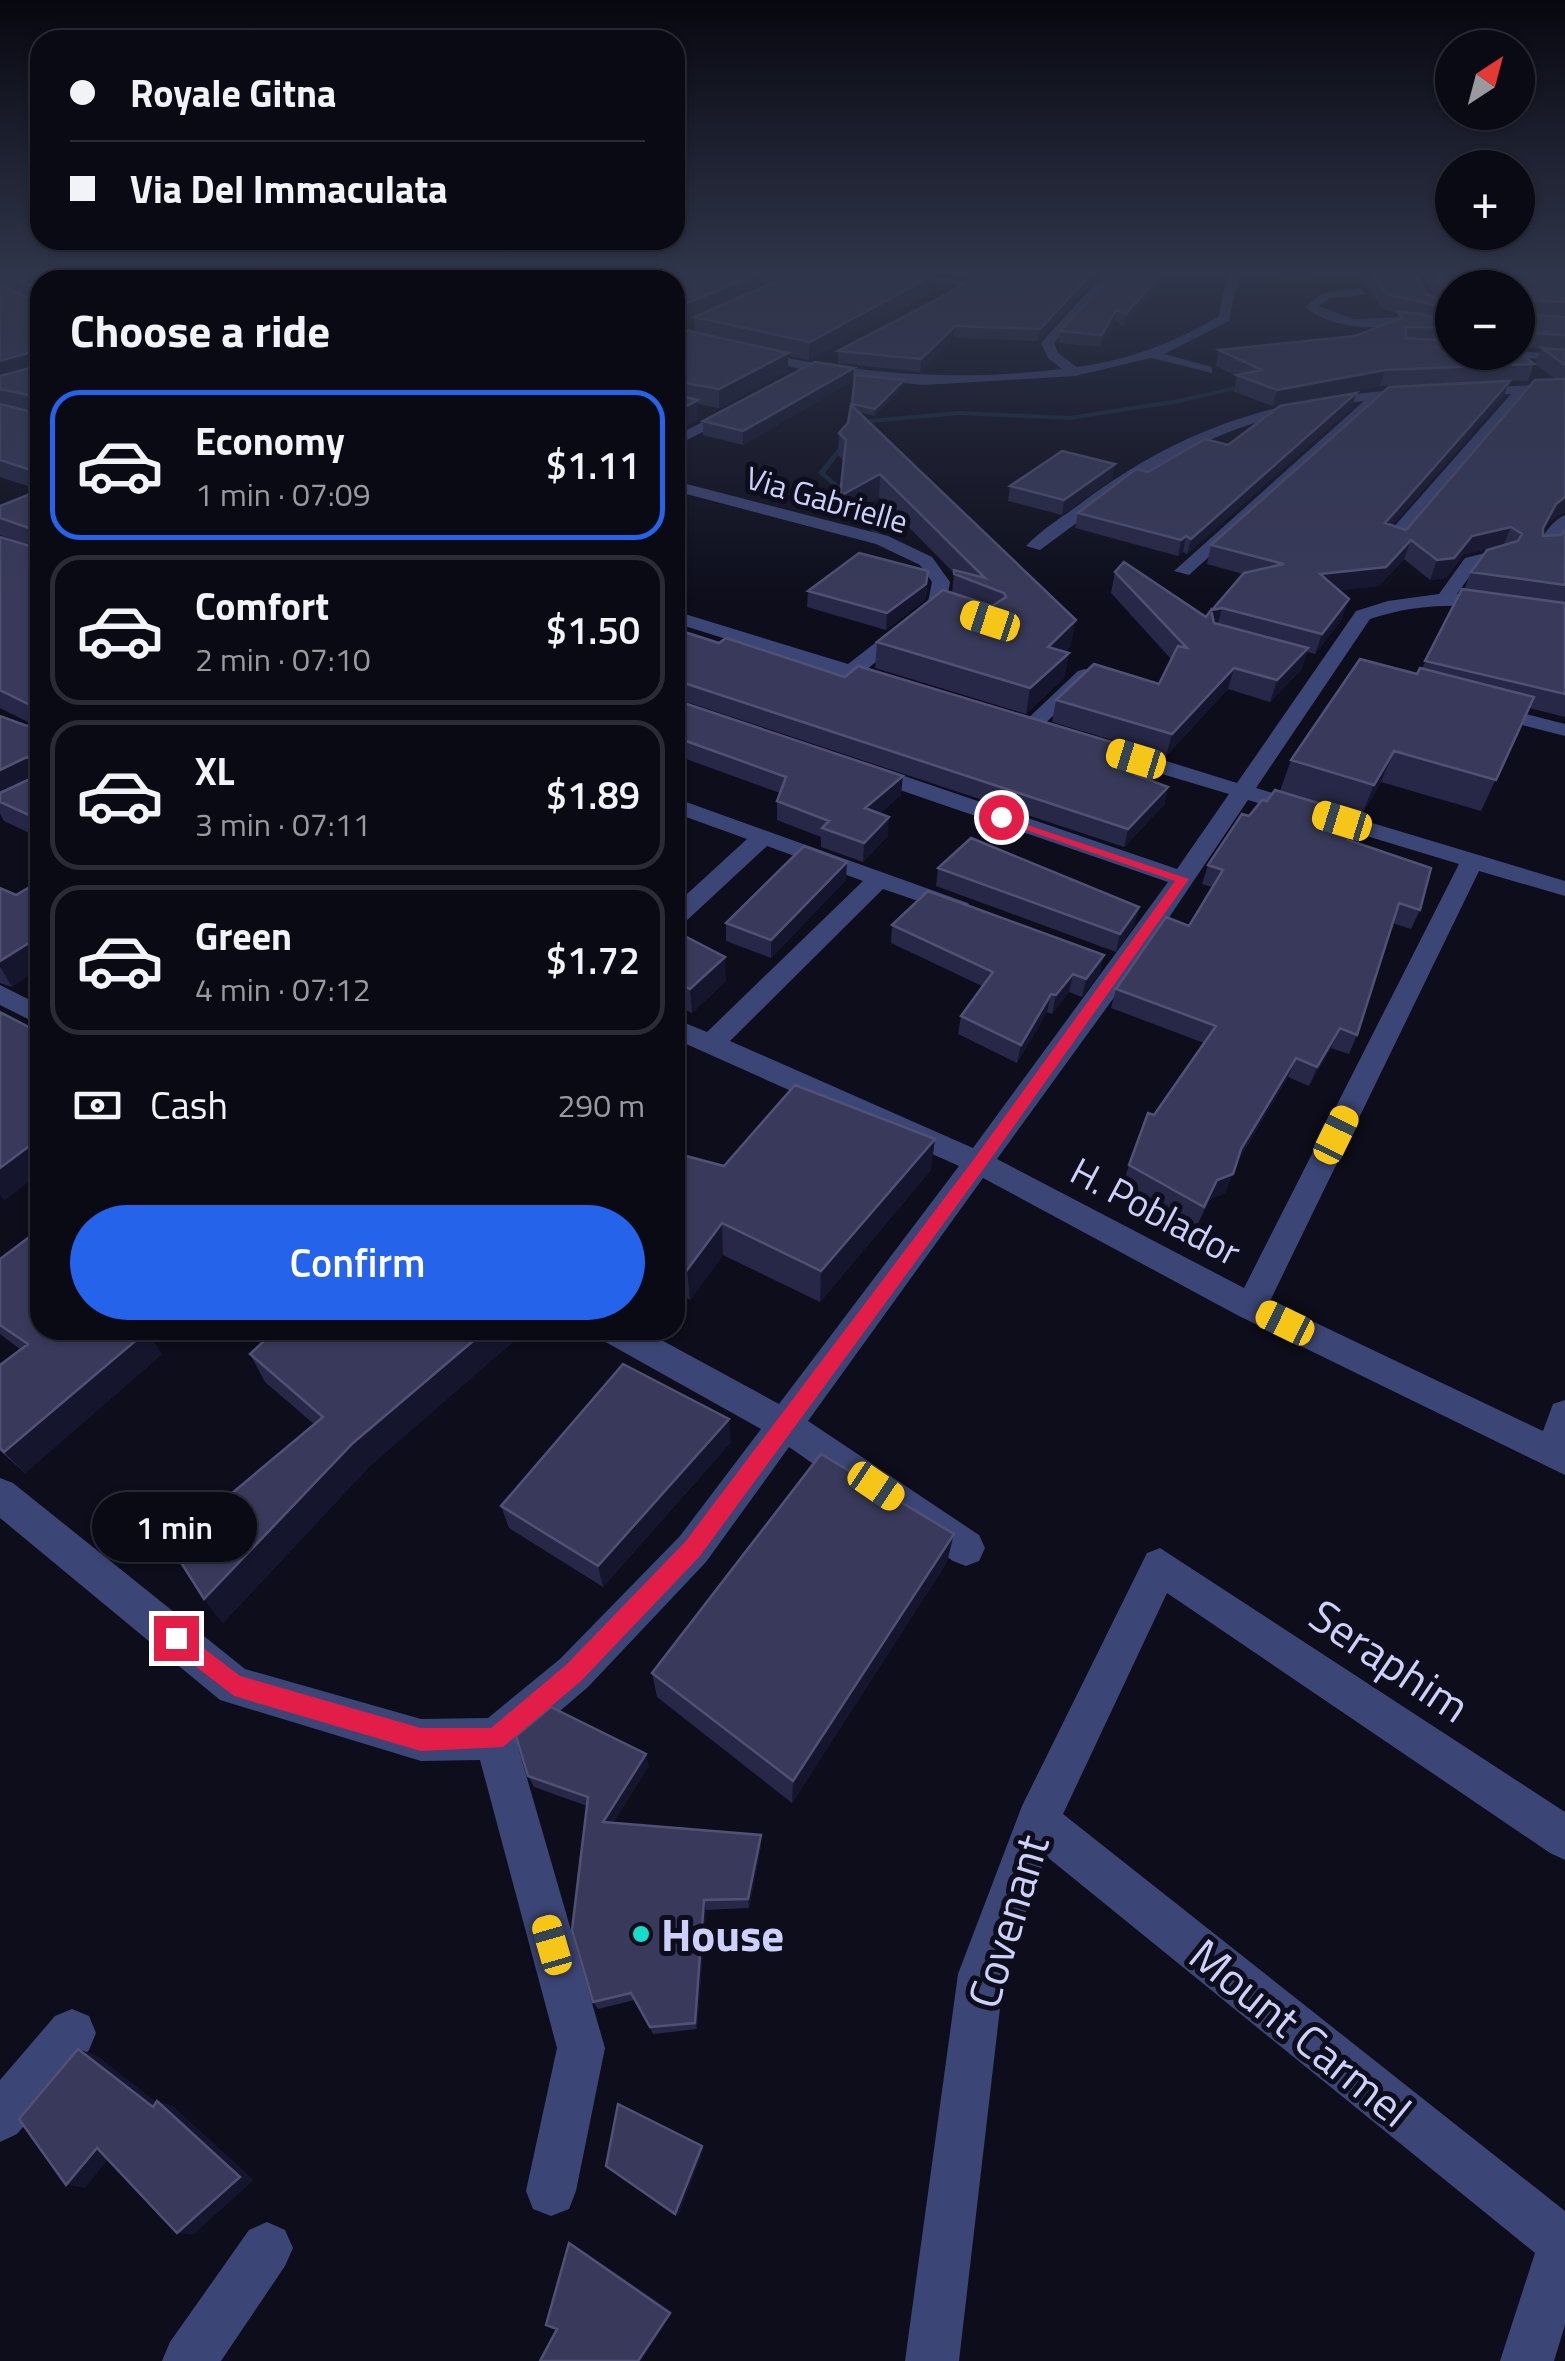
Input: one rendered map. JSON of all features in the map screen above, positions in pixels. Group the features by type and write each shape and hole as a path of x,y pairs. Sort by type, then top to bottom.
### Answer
{"street":[{"path":"1457,391 1559,388"},
{"path":"1390,542 1524,389"},
{"path":"1034,546 1154,460 1194,440 1259,418 1380,394 1438,392"},
{"path":"1183,571 1380,394"},
{"path":"685,436 753,400"},
{"path":"691,410 722,416"},
{"name":"Via Gabrielle","path":"685,489 882,540 926,562 941,582 946,606 851,672"},
{"path":"1544,548 1565,520"},
{"path":"1446,596 1471,562 1501,554"},
{"path":"0,1495 234,1686 421,1740 495,1739 574,1673 692,1549 980,1163 1114,965 1182,879 1363,615 1384,607 1446,596 1500,601 1565,616"},
{"path":"685,620 905,688"},
{"path":"1030,727 1085,676"},
{"path":"1473,706 1565,730"},
{"path":"1083,743 1565,889"},
{"path":"844,764 1182,879"},
{"path":"685,809 984,917"},
{"path":"685,909 763,837"},
{"path":"1251,1307 1472,861"},
{"path":"710,1044 879,879"},
{"path":"0,994 30,1010"},
{"name":"H. Poblador","path":"685,1033 980,1163 1251,1307 1559,1456"},
{"path":"632,1340 785,1425 966,1548"},
{"path":"1559,1456 1565,1414"},
{"name":"Covenant","path":"932,2361 981,1974 1037,1821 1160,1566"},
{"name":"Seraphim","path":"1160,1566 1565,1838"},
{"path":"495,1739 581,2048 551,2191"},
{"name":"Mount Carmel","path":"1037,1821 1564,2241"},
{"path":"0,2117 72,2033"},
{"path":"1527,2361 1564,2241"},
{"path":"189,2361 268,2248"}],"building":[{"path":"0,384 30,384 30,395 0,389"},
{"path":"692,384 728,384 719,389"},
{"path":"773,384 825,384 743,431 703,421"},
{"path":"854,384 900,384 875,409 852,404"},
{"path":"1261,384 1308,384 1277,390"},
{"path":"1507,384 1385,523 1406,530 1531,384 1565,384 1565,497 1556,504 1543,528 1543,536 1561,535 1565,530 1565,585 1471,572 1487,550 1518,541 1522,534 1511,527 1472,536 1454,558 1437,560 1411,540 1386,567 1320,574 1349,599 1322,634 1222,608 1212,610 1244,573 1284,564 1211,545 1389,387"},
{"path":"1356,393 1191,539 1186,536 1181,540 1078,513 1136,469 1148,472 1205,439 1228,445 1280,406"},
{"path":"685,397 698,400 685,407"},
{"path":"0,404 30,412 30,470 0,460"},
{"path":"851,405 1076,620 1048,647 1069,653 1030,688 877,642 943,590 992,606 1006,597 954,574 954,570 985,578 880,474 840,496 846,440 839,433 848,423"},
{"path":"1062,451 1115,464 1064,500 1010,486"},
{"path":"30,494 30,528 0,518 0,506"},
{"path":"0,537 30,546 30,705 0,690"},
{"path":"859,553 928,571 926,584 887,613 808,591"},
{"path":"1124,562 1206,617 1211,610 1214,623 1308,648 1277,680 1234,668 1172,734 1056,700 1094,664 1159,684 1178,646 1187,648 1115,572"},
{"path":"1462,589 1565,603 1565,694 1425,661"},
{"path":"685,632 719,643 726,638 845,677 858,666 1155,755 1136,775 1168,787 1128,829 685,683"},
{"path":"1360,659 1417,674 1420,668 1534,697 1496,780 1394,751 1374,785 1291,760"},
{"path":"685,703 903,776 865,808 889,817 864,843 822,828 829,821 777,801 786,777 685,741"},
{"path":"0,716 30,724 30,779 29,756 0,770"},
{"path":"30,779 30,816 0,802 0,793"},
{"path":"1275,790 1358,815 1348,840 1431,868 1420,910 1399,903 1357,1035 1340,1028 1317,1067 1296,1058 1241,1149 1233,1174 1217,1180 1204,1207 1129,1165 1148,1113 1154,1115 1216,1026 1116,989 1166,917 1189,926 1223,870 1208,865 1242,814 1249,816"},
{"path":"971,838 1139,907 1120,934 938,868"},
{"path":"804,846 847,862 771,940 726,923"},
{"path":"30,887 30,942 0,961 0,888 16,895"},
{"path":"928,891 1104,955 1086,979 1073,974 1056,995 1051,994 1021,1045 961,1016 993,972 892,925"},
{"path":"685,936 725,957 690,989 685,987"},
{"path":"0,1012 30,1028 30,1146 0,1168"},
{"path":"795,1085 935,1139 821,1271 722,1223 685,1269 685,1156 724,1166"},
{"path":"30,1236 30,1340 136,1340 4,1452 0,1448 0,1365 28,1344 0,1325 0,1259"},
{"path":"265,1340 474,1340 353,1443 204,1599 170,1545 323,1417 250,1354"},
{"path":"623,1364 729,1419 598,1566 501,1506"},
{"path":"821,1454 954,1534 793,1781 652,1673"},
{"name":"House","path":"551,1707 646,1754 603,1822 761,1835 748,1899 704,1900 695,2023 650,2027 631,1993 593,2002 572,1930 588,1797 528,1776 516,1736"},
{"path":"78,2049 153,2107 157,2101 240,2177 177,2233 97,2148 66,2185 19,2119"},
{"path":"618,2104 702,2146 675,2214 606,2166"},
{"path":"569,2243 670,2313 638,2361 540,2361 557,2329 546,2325"}],"waterway":[{"path":"854,427 869,421 959,413 1069,418 1179,401 1249,385"},
{"path":"845,443 821,473 841,490 882,540"}],"place":[{"name":"House","path":"641,1934"}],"route":[{"path":"176,1638 234,1686 421,1740 495,1739 574,1673 692,1549 980,1163 1182,879 1001,817"}]}
